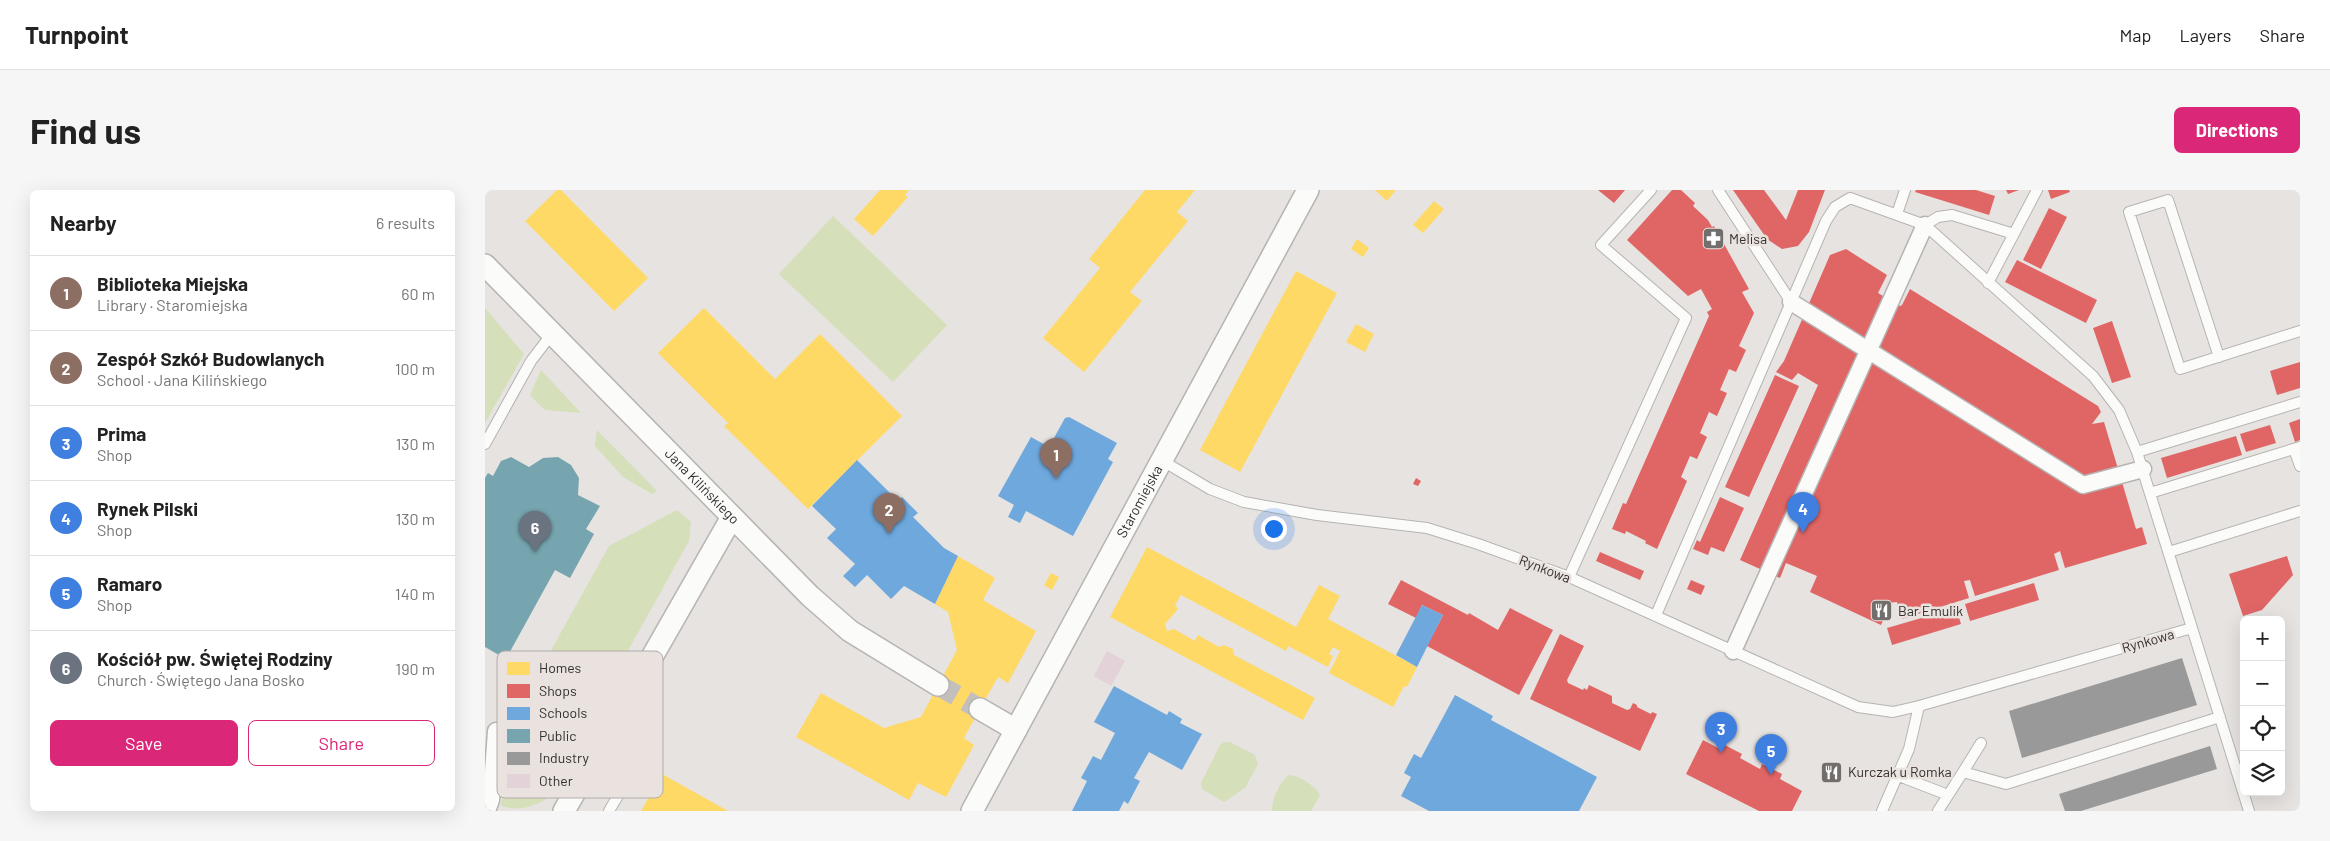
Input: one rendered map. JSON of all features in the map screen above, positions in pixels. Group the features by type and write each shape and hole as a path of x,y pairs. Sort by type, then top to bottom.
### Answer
{"street":[{"name":"Staromiejska","path":"972,811 1308,190"},
{"path":"1733,651 1925,225"},
{"name":"Jana Kilińskiego","path":"485,265 551,335 810,596 850,631 938,685"},
{"path":"1791,302 2083,485 2143,469"},
{"path":"655,651 732,517"},
{"path":"980,709 1016,730"},
{"path":"487,811 491,800 496,731"},
{"path":"564,811 571,798"}],"lane":[{"path":"1569,578 1686,318 1601,245 1651,190"},
{"path":"1718,190 1791,302"},
{"path":"1897,214 1905,190"},
{"path":"1988,283 2037,190"},
{"path":"1656,616 1826,221 1835,207 1852,194 1925,225 2093,376 2119,410 2137,452 2192,628"},
{"path":"2219,357 2168,200 2129,212 2181,369 2219,357 2300,331"},
{"path":"1925,225 1938,217 1951,215 2014,234"},
{"path":"485,444 531,361 551,335"},
{"path":"2137,452 2300,402"},
{"path":"2150,493 2297,448 2300,466"},
{"name":"Rynkowa","path":"1161,460 1210,489 1244,502 1317,515 1427,528 1478,544 1569,578 1858,707 1893,712 1919,706 2192,628 2249,811"},
{"path":"2169,552 2300,511"},
{"path":"1882,811 1899,776 1909,749 1919,706"},
{"path":"1963,772 2006,784 2220,717"},
{"path":"1938,811 1981,743"},
{"path":"1899,776 1948,795"},
{"path":"609,811 616,798"}],"green space":[{"path":"833,216 947,325 893,382 779,274"},
{"path":"485,308 524,354 485,423"},
{"path":"541,370 581,413 545,410 530,395"},
{"path":"597,430 657,491 652,494 623,477 595,446"},
{"path":"677,510 691,522 689,541 628,651 551,651 609,546"},
{"path":"1224,742 1230,742 1255,755 1258,764 1245,788 1224,802 1202,789 1201,783 1220,745"},
{"path":"1289,775 1306,782 1315,788 1320,795 1311,811 1272,811 1277,792 1282,782"},
{"path":"502,798 546,798 534,805 523,808 501,806"}],"building: Homes":[{"path":"557,190 561,190 648,278 614,311 525,221"},
{"path":"880,190 909,190 905,195 908,197 873,236 854,219"},
{"path":"1145,190 1195,190 1177,212 1188,221 1130,292 1142,301 1084,372 1043,338 1100,268 1089,259"},
{"path":"1375,190 1396,190 1387,201"},
{"path":"1434,201 1444,209 1423,233 1413,225"},
{"path":"1357,239 1369,248 1363,257 1351,249"},
{"path":"1296,271 1337,293 1240,472 1200,450"},
{"path":"704,308 775,379 820,334 902,416 808,509 724,426 728,423 658,353"},
{"path":"1356,324 1374,334 1365,352 1346,342"},
{"path":"1147,547 1296,627 1319,585 1340,596 1328,619 1417,667 1407,687 1404,686 1393,707 1329,673 1340,651 1333,647 1329,654 1333,656 1328,667 1288,646 1286,651 1181,595 1175,605 1178,609 1165,624 1167,631 1174,629 1195,641 1198,635 1219,647 1224,645 1233,649 1234,655 1315,698 1303,720 1110,617"},
{"path":"958,556 995,578 983,600 1036,631 1008,683 998,677 966,734 964,738 974,745 946,797 918,783 909,800 796,737 821,693 884,728 921,717 957,650 948,612 935,604"},
{"path":"1051,573 1059,577 1052,590 1044,585"},
{"path":"663,775 728,811 641,811 648,798 663,798"}],"building: Shops":[{"path":"1598,190 1625,190 1614,203"},
{"path":"1672,190 1681,190 1695,203 1693,206 1708,220 1712,227 1714,226 1749,289 1742,292 1754,313 1739,346 1746,350 1736,372 1729,369 1720,390 1727,393 1717,416 1709,412 1700,433 1707,437 1697,459 1690,456 1681,477 1687,481 1657,549 1626,531 1625,534 1612,529 1623,503 1626,504 1709,316 1707,312 1712,309 1701,289 1688,296 1627,240"},
{"path":"1733,190 1764,190 1786,220 1798,190 1825,190 1809,232 1798,246 1782,249 1767,239"},
{"path":"1916,190 1976,190 1995,196 1989,215 1915,192"},
{"path":"2006,190 2019,190 2008,194"},
{"path":"2048,190 2069,190 2070,192 2051,199"},
{"path":"2049,208 2067,217 2041,269 2023,260"},
{"path":"1846,249 1887,275 1878,293 1900,306 1910,289 2098,406 2101,412 2092,424 2104,422 2136,529 2142,527 2147,544 2065,568 2060,551 2054,554 2059,570 1975,596 1970,580 1964,581 1969,598 1902,619 1897,602 1877,604 1888,609 1881,625 1810,592 1817,576 1786,563 1780,578 1740,560 1818,385 1798,373 1792,380 1776,372 1784,361 1830,255"},
{"path":"2017,260 2097,300 2086,323 2005,282"},
{"path":"2112,321 2131,377 2112,383 2093,328"},
{"path":"2300,362 2300,388 2277,395 2270,371"},
{"path":"1775,375 1799,386 1749,497 1725,487"},
{"path":"2300,419 2300,440 2295,442 2289,423"},
{"path":"2270,425 2276,443 2246,452 2240,434"},
{"path":"2236,436 2242,455 2167,478 2161,458"},
{"path":"1416,478 1421,481 1418,486 1413,484"},
{"path":"1720,497 1744,508 1724,552 1711,547 1708,555 1693,549 1697,540 1700,542"},
{"path":"1600,552 1644,571 1640,580 1596,561"},
{"path":"2287,556 2293,575 2262,610 2243,616 2229,574"},
{"path":"1401,580 1468,615 1469,613 1498,630 1510,608 1553,630 1519,695 1427,646 1443,615 1422,605 1416,618 1388,604"},
{"path":"1691,580 1705,586 1701,595 1687,589"},
{"path":"2034,583 2039,600 1970,621 1965,604"},
{"path":"1956,608 1961,624 1892,645 1887,628"},
{"path":"1560,634 1584,646 1567,680 1568,683 1583,690 1584,688 1587,690 1589,685 1612,696 1612,703 1627,710 1630,709 1633,703 1651,714 1652,712 1657,714 1640,751 1530,699"},
{"path":"1703,740 1718,748 1721,743 1742,754 1740,758 1760,769 1762,764 1782,774 1780,779 1802,791 1792,811 1759,811 1686,774"}],"building: Schools":[{"path":"1069,417 1117,443 1108,459 1113,462 1073,536 1026,511 1020,523 1008,517 1014,505 998,496 1031,437 1049,447 1065,418"},
{"path":"857,460 898,501 902,497 918,513 913,517 944,548 958,556 935,604 904,586 891,599 867,575 855,587 843,576 855,564 827,538 836,529 812,506"},
{"path":"1422,605 1443,615 1417,667 1396,655"},
{"path":"1114,686 1167,715 1169,711 1182,719 1180,723 1202,734 1182,770 1149,752 1134,778 1140,781 1128,804 1124,801 1119,811 1072,811 1087,781 1081,778 1093,756 1101,760 1115,733 1094,722"},
{"path":"1455,695 1493,716 1491,720 1597,777 1579,811 1429,811 1401,796 1411,777 1404,773 1414,754 1421,758"}],"building: Public":[{"path":"511,457 529,467 543,458 558,457 571,465 579,478 578,495 600,506 586,529 594,534 570,578 555,570 510,651 497,651 497,654 485,647 485,478 488,473 493,476 501,461"}],"building: Industry":[{"path":"2182,658 2197,705 2022,758 2009,711"},
{"path":"2210,746 2217,769 2081,811 2065,811 2059,794"}],"building: Other":[{"path":"1107,651 1125,661 1111,686 1094,676"}],"tunnel":[{"path":"938,685 980,709"}],"place":[{"name":"Melisa","path":"1713,239"},
{"name":"Biblioteka Miejska","path":"1056,479"},
{"name":"Rynek Pilski","path":"1803,533"},
{"name":"Zespół Szkół Budowlanych","path":"889,534"},
{"name":"Kościół pw. Świętej Rodziny","path":"535,552"},
{"name":"Bar Emulik","path":"1882,611"},
{"name":"Prima","path":"1721,753"},
{"name":"Kurczak u Romka","path":"1832,772"},
{"name":"Ramaro","path":"1771,775"}]}
